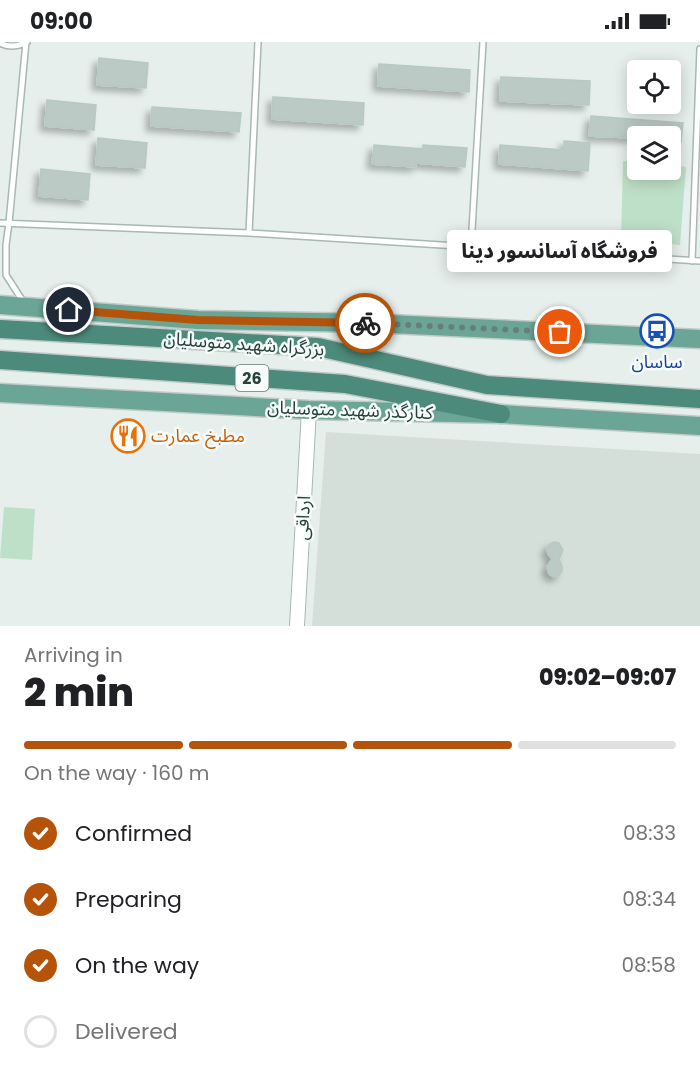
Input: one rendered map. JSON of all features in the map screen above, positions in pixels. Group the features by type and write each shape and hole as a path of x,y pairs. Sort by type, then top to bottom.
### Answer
{"highway":[{"name":"بزرگراه شهید متوسلیان","path":"0,329 318,347 487,385 700,399"},
{"name":"بزرگراه شهید متوسلیان","path":"0,360 345,384 501,414"}],"main road":[{"path":"0,305 198,320 369,323 700,339"},
{"path":"198,320 301,346"},
{"name":"کنارگذر شهید متوسلیان","path":"0,393 309,410 501,414 700,426"}],"street":[{"name":"ارداقی","path":"297,626 309,410"}],"lane":[{"path":"0,43 12,47 27,42"},
{"path":"26,307 6,275 6,245 27,42"},
{"path":"249,233 258,42"},
{"path":"471,247 483,42"},
{"path":"692,261 700,49"},
{"path":"0,223 249,233 700,261"}],"shaded area":[{"path":"326,432 700,454 700,626 312,626"}],"green space":[{"path":"623,161 627,161 627,180 681,180 681,166 686,167 680,245 621,239"},
{"path":"4,507 35,509 32,560 0,558"}],"building":[{"path":"99,58 148,63 146,88 97,85"},
{"path":"379,64 470,70 469,92 378,86"},
{"path":"501,77 590,81 589,105 500,101"},
{"path":"273,97 364,103 363,125 272,119"},
{"path":"47,100 96,105 94,130 45,126"},
{"path":"152,107 241,113 239,132 151,126"},
{"path":"591,116 683,123 681,142 681,126 627,126 627,138 589,136"},
{"path":"98,138 147,143 145,168 96,165"},
{"path":"564,141 590,143 588,171 499,164 500,145 564,150"},
{"path":"374,145 423,149 423,145 467,148 465,167 416,163 416,167 372,164"},
{"path":"41,169 90,174 88,200 39,196"},
{"path":"554,542 559,543 563,550 559,559 562,571 554,577 549,574 547,567 552,559 547,549"}],"way so far":[{"path":"365,323 560,332"}],"place":[{"name":"ساسان","path":"657,331"},
{"name":"فروشگاه آسانسور دینا","path":"560,332"},
{"name":"مطبخ عمارت","path":"128,436"}],"route":[{"path":"69,310 198,320 365,323"}]}
